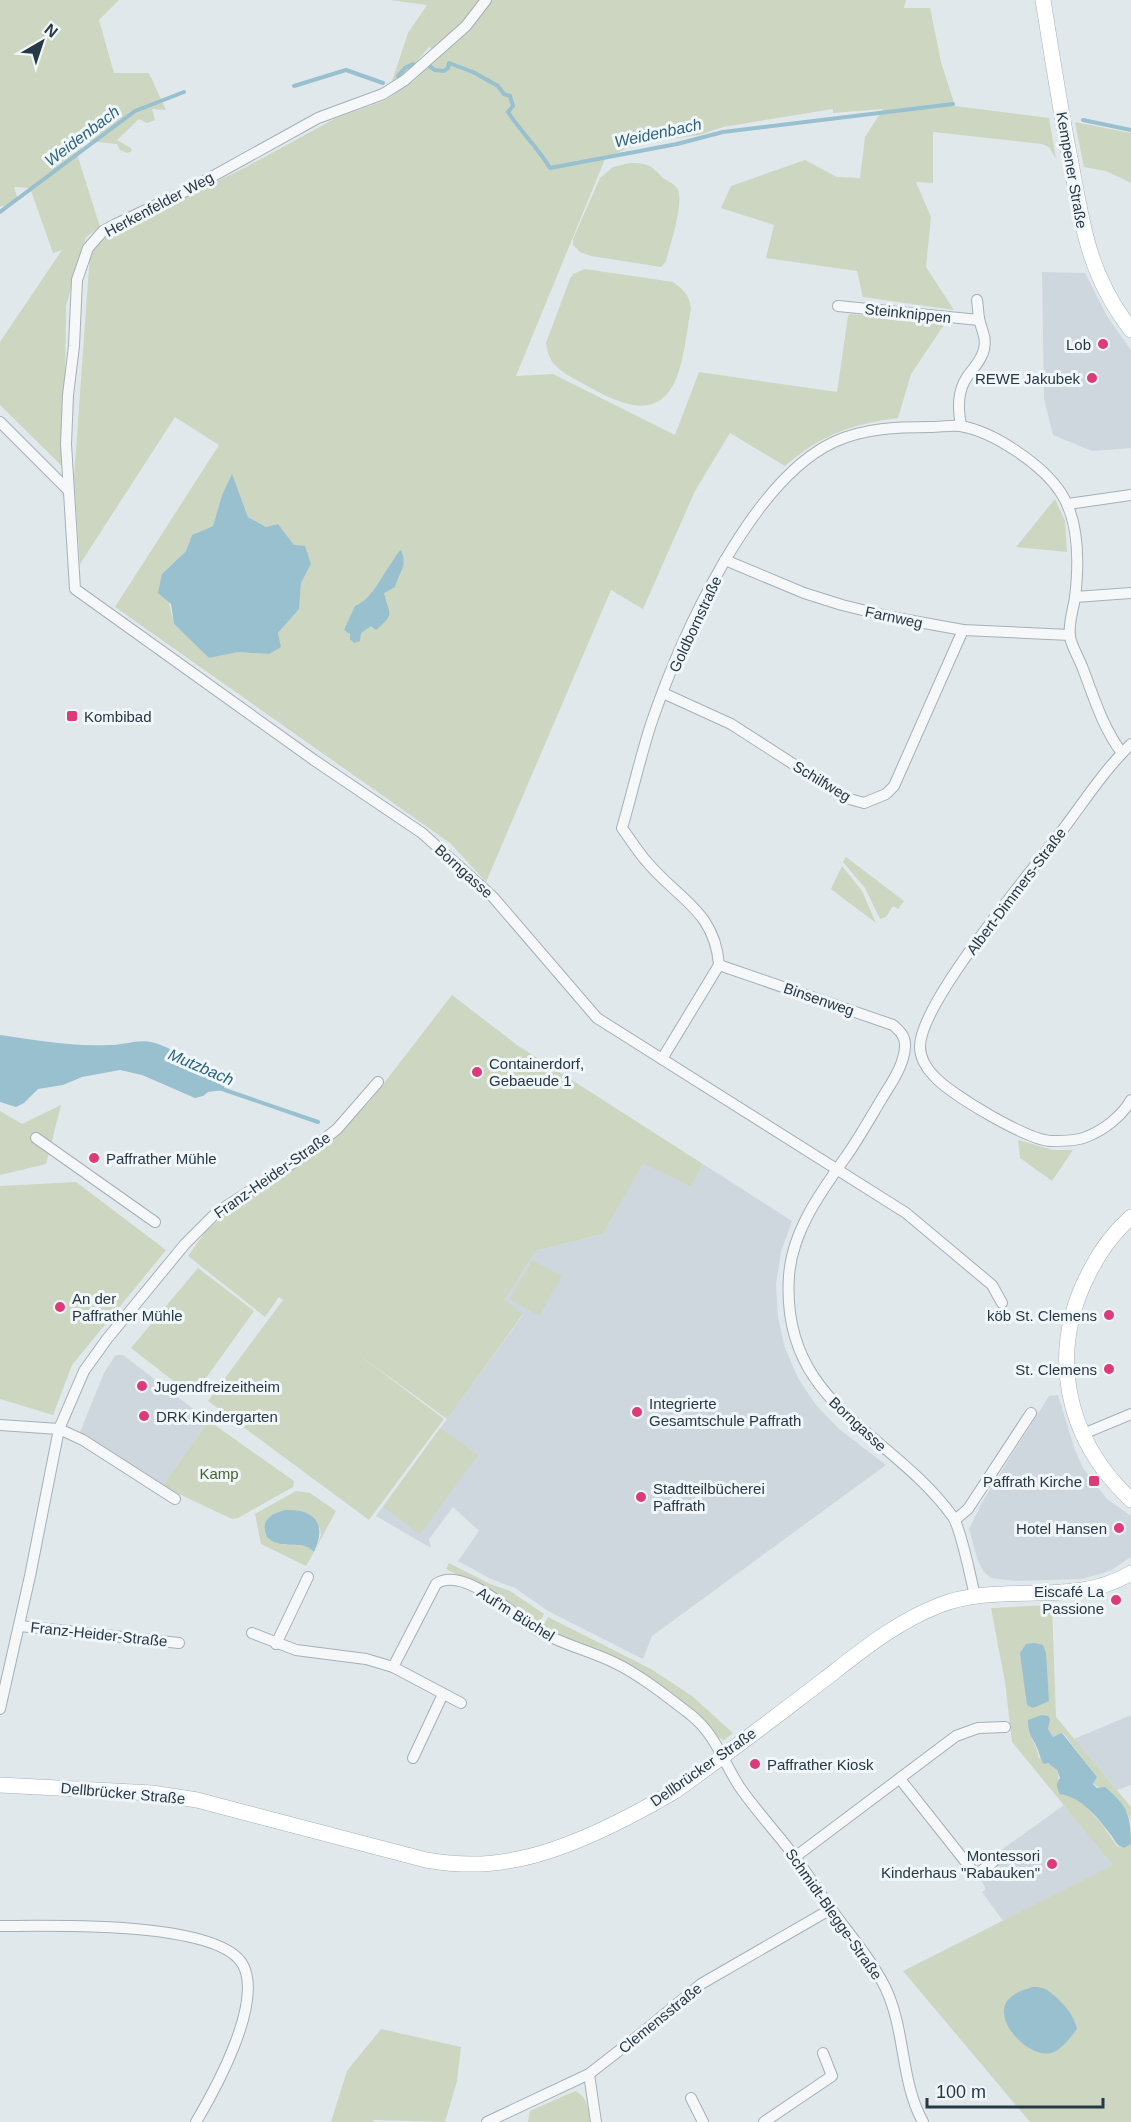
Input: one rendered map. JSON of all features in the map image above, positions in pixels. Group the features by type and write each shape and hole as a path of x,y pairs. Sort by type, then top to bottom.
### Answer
{"main road":[{"name":"Kempener Straße","path":"1043,0 1085,238 1095,268 1115,309 1131,330"},
{"path":"1131,1217 1109,1240 1084,1282 1069,1325 1067,1358 1069,1392 1083,1434 1106,1473 1131,1500"},
{"name":"Dellbrücker Straße","path":"0,1785 174,1796 222,1806 371,1848 426,1860 450,1864 483,1864 515,1860 586,1837 664,1797 908,1619 942,1604 975,1596 1093,1589 1115,1583 1131,1573"}],"street":[{"name":"Herkenfelder Weg","path":"75,589 66,444 67,405 74,346 77,280 88,248 103,231 114,225 188,190 318,118 375,98 393,88 466,26 486,0"},
{"path":"961,426 958,409 960,394 966,379 984,351 986,336 979,320 977,300"},
{"name":"Steinknippen","path":"838,306 979,320"},
{"path":"0,422 68,490"},
{"name":"Goldbornstraße","path":"719,965 715,938 708,923 646,862 622,828 651,725 663,693 685,638 725,560 762,504 788,474 813,454 834,442 872,430 961,426 1010,447 1031,461 1060,491 1068,504 1077,546 1075,597 1070,635 1103,723 1122,753"},
{"path":"1068,504 1131,495"},
{"name":"Farnweg","path":"725,560 792,589 842,605 963,630 1070,635"},
{"name":"Borngasse","path":"75,589 306,755 422,833 493,897 597,1018 906,1214 992,1285 1002,1303"},
{"path":"1075,597 1131,592"},
{"name":"Schilfweg","path":"663,693 731,724 846,798 864,803 886,794 900,777 963,630"},
{"name":"Albert-Dimmers-Straße","path":"1131,744 1093,788 957,969 922,1032 920,1048 924,1063 933,1076 973,1106 1014,1128 1048,1141 1085,1138 1116,1119 1131,1100"},
{"path":"662,1059 719,965"},
{"name":"Binsenweg","path":"719,965 893,1025 904,1037 906,1048 895,1078 846,1158 836,1170"},
{"name":"Franz-Heider-Straße","path":"0,1709 20,1626 59,1429 84,1371 184,1244 216,1213 302,1157 337,1129 378,1082"},
{"path":"36,1138 155,1222"},
{"name":"Borngasse","path":"836,1170 796,1240 789,1275 791,1312 796,1336 816,1382 842,1412 928,1487 955,1520 975,1596"},
{"path":"955,1520 968,1509 1031,1413"},
{"path":"1083,1434 1131,1414"},
{"path":"0,1425 59,1429 83,1440 175,1499"},
{"path":"276,1644 308,1577"},
{"name":"Auf'm Büchel","path":"393,1667 436,1584 443,1580 458,1580 498,1601 537,1630 624,1667 693,1716 705,1727 724,1755"},
{"name":"Franz-Heider-Straße","path":"20,1626 179,1643"},
{"path":"252,1633 296,1650 366,1659 393,1667 461,1703"},
{"path":"413,1758 443,1694"},
{"path":"795,1857 956,1736 978,1728 1005,1727"},
{"name":"Schmidt-Blegge-Straße","path":"724,1755 738,1785 795,1857 885,1986 894,2008 912,2093 923,2122"},
{"path":"900,1779 976,1875 993,1862"},
{"name":"Clemensstraße","path":"487,2122 589,2074 701,1984 831,1909"},
{"path":"0,1926 138,1930 188,1936 212,1942 234,1953 242,1963 248,1983 245,2014 233,2049 196,2122"},
{"path":"764,2122 832,2076 823,2053"},
{"path":"589,2074 596,2122"},
{"path":"691,2098 703,2122"}],"shaded area":[{"path":"1042,272 1085,273 1107,316 1131,350 1131,448 1092,451 1053,435 1044,399"},
{"name":"Integrierte Gesamtschule Paffrath","path":"643,1162 691,1187 703,1164 792,1221 781,1252 776,1284 778,1317 785,1348 798,1378 816,1405 839,1429 886,1465 652,1636 643,1659 548,1611 515,1588 491,1579 458,1561 479,1531 453,1507 429,1539 431,1548 376,1516 523,1315 505,1300 536,1251 603,1234"},
{"name":"DRK Kindergarten","path":"123,1355 209,1421 162,1486 80,1432 104,1373 115,1356"},
{"path":"1058,1395 1083,1468 1107,1499 1131,1516 1131,1557 1110,1571 1082,1579 1015,1581 991,1578 984,1572 978,1561 969,1529 984,1499 1049,1396"},
{"path":"1131,1715 1131,1785 1117,1790 1074,1739"},
{"name":"Montessori Kinderhaus \"Rabauken\"","path":"1064,1805 1114,1865 1003,1921 982,1892 986,1889 980,1878 990,1858"}],"green space":[{"path":"0,0 119,0 99,20 114,73 149,73 166,110 152,109 155,120 147,123 139,119 117,140 131,148 132,151 127,153 120,150 117,144 86,141 77,154 100,227 86,237 66,306 64,468 0,405 0,342 62,250 53,253 30,188 14,187 17,197 12,204 0,207"},
{"path":"390,0 482,0 465,21 432,49 429,47 405,75 391,84 408,33 427,5"},
{"path":"490,0 906,0 904,8 930,8 941,62 955,106 1049,118 1056,159 1049,147 1042,144 933,132 933,183 916,182 931,217 926,267 954,310 863,297 857,271 766,258 774,225 721,208 731,186 805,160 837,177 860,178 865,137 883,109 833,113 833,109 723,127 699,135 636,144 605,159 516,376 553,374 675,435 699,372 837,392 850,314 946,322 911,374 898,418 866,424 837,433 811,446 785,466 730,433 695,491 643,609 611,590 486,882 450,843 115,607 219,445 175,417 80,564 74,478 90,254 101,239 246,167 336,118 384,101 417,78","holes":["232,475 248,517 266,527 278,524 311,564 301,583 299,609 278,633 269,654 238,652 209,658 174,624 162,574 186,551 192,535 213,526 222,495"]},
{"path":"1075,122 1131,133 1131,183 1106,171 1084,167"},
{"path":"630,163 652,167 677,188 679,194 678,213 673,234 666,261 661,267 591,256 580,252 573,245 573,239 600,178 613,167"},
{"path":"585,269 673,282 688,297 691,309 678,375 668,393 659,401 639,406 618,401 570,377 551,359 546,343 570,279 573,274"},
{"path":"1055,499 1065,521 1067,552 1016,547"},
{"path":"846,857 904,901 898,909 893,906 886,917 880,919 865,888 843,862"},
{"path":"842,866 862,891 876,923 831,889"},
{"path":"452,995 517,1045 703,1164 691,1187 643,1163 603,1234 536,1251 505,1300 523,1314 447,1419 355,1352 444,1419 369,1520 208,1401 283,1300 279,1297 265,1317 188,1256 206,1231 233,1208 292,1170 341,1131 371,1100"},
{"path":"61,1105 46,1164 0,1175 0,1111 22,1124"},
{"path":"1018,1140 1053,1150 1073,1150 1052,1181 1020,1158"},
{"name":"An der Paffrather Mühle","path":"76,1182 166,1250 72,1365 53,1415 0,1399 0,1186"},
{"path":"532,1260 562,1276 539,1316 510,1299"},
{"path":"198,1268 254,1311 193,1396 131,1348"},
{"name":"Kamp","path":"209,1421 294,1481 293,1487 238,1518 232,1519 162,1486"},
{"path":"440,1428 478,1455 420,1534 383,1507"},
{"path":"296,1491 310,1493 336,1511 316,1548 321,1535 320,1528 303,1516 291,1511 278,1512 266,1522 265,1534 271,1540 283,1545 303,1546 314,1552 306,1566 261,1544 255,1514"},
{"path":"449,1563 490,1584 510,1591 544,1614 538,1625 493,1593 446,1569"},
{"path":"1052,1605 1056,1717 1131,1807 1131,1821 1127,1812 1093,1783 1097,1777 1063,1733 1053,1737 1048,1729 1028,1728 1039,1758 1053,1766 1058,1773 1057,1789 1083,1803 1117,1846 1124,1848 1131,1844 1131,2122 1030,2122 903,1971 1113,1865 1012,1742 1005,1682 991,1608"},
{"path":"548,1617 651,1669 692,1696 733,1733 724,1740 717,1737 694,1710 637,1670 542,1628"},
{"path":"381,2029 461,2047 457,2081 445,2122 374,2120 373,2122 331,2122 347,2071"},
{"path":"575,2091 585,2100 590,2122 528,2122 530,2111"}],"water":[{"path":"232,474 248,517 266,527 278,524 294,545 305,546 311,564 301,583 299,609 278,633 281,647 269,654 238,652 209,658 174,624 171,604 158,593 162,574 186,551 192,535 213,526 222,495"},
{"path":"401,550 404,560 401,573 395,587 384,593 389,617 376,630 371,626 361,633 360,641 354,643 350,639 350,634 344,630 355,606 371,594"},
{"path":"0,1035 82,1045 116,1045 144,1041 155,1043 192,1061 208,1077 224,1085 224,1090 208,1092 195,1098 142,1075 120,1070 38,1089 24,1103 16,1107 0,1102"},
{"path":"286,1510 305,1512 316,1520 319,1534 314,1552 303,1546 279,1544 267,1537 264,1526 268,1519"},
{"path":"1026,1644 1043,1645 1046,1653 1049,1701 1033,1708 1027,1705 1020,1653"},
{"path":"1042,1715 1050,1719 1048,1729 1053,1737 1062,1733 1097,1777 1093,1784 1097,1788 1105,1787 1119,1800 1129,1818 1131,1844 1124,1848 1119,1846 1089,1809 1075,1799 1060,1794 1057,1786 1060,1778 1057,1770 1048,1763 1044,1764 1029,1730 1028,1720"},
{"path":"1032,1987 1043,1988 1052,1993 1066,2007 1076,2024 1077,2029 1064,2045 1054,2052 1035,2051 1025,2045 1009,2028 1005,2018 1004,2008 1008,2000"}],"waterway":[{"name":"Weidenbach","path":"429,66 435,70 444,71 448,68 449,63 473,72 498,86 504,94 510,96 513,106 508,112 550,168 677,144 723,132 953,104"},
{"name":"Weidenbach","path":"398,76 405,68 413,64"},
{"name":"Weidenbach","path":"294,86 346,70 383,83"},
{"name":"Weidenbach","path":"0,212 135,111 184,92"},
{"name":"Weidenbach","path":"1083,120 1131,130"},
{"name":"Mutzbach","path":"222,1089 318,1122"}],"place":[{"name":"Lob","path":"1103,344"},
{"name":"REWE Jakubek","path":"1092,378"},
{"name":"Kombibad","path":"72,716"},
{"name":"Containerdorf, Gebaeude 1","path":"477,1072"},
{"name":"Paffrather Mühle","path":"94,1158"},
{"name":"An der Paffrather Mühle","path":"60,1307"},
{"name":"köb St. Clemens","path":"1109,1315"},
{"name":"St. Clemens","path":"1109,1369"},
{"name":"Jugendfreizeitheim","path":"142,1386"},
{"name":"Integrierte Gesamtschule Paffrath","path":"637,1412"},
{"name":"DRK Kindergarten","path":"144,1416"},
{"name":"Paffrath Kirche","path":"1094,1481"},
{"name":"Stadtteilbücherei Paffrath","path":"641,1497"},
{"name":"Hotel Hansen","path":"1119,1528"},
{"name":"Eiscafé La Passione","path":"1116,1600"},
{"name":"Paffrather Kiosk","path":"755,1764"},
{"name":"Montessori Kinderhaus \"Rabauken\"","path":"1052,1864"}]}
